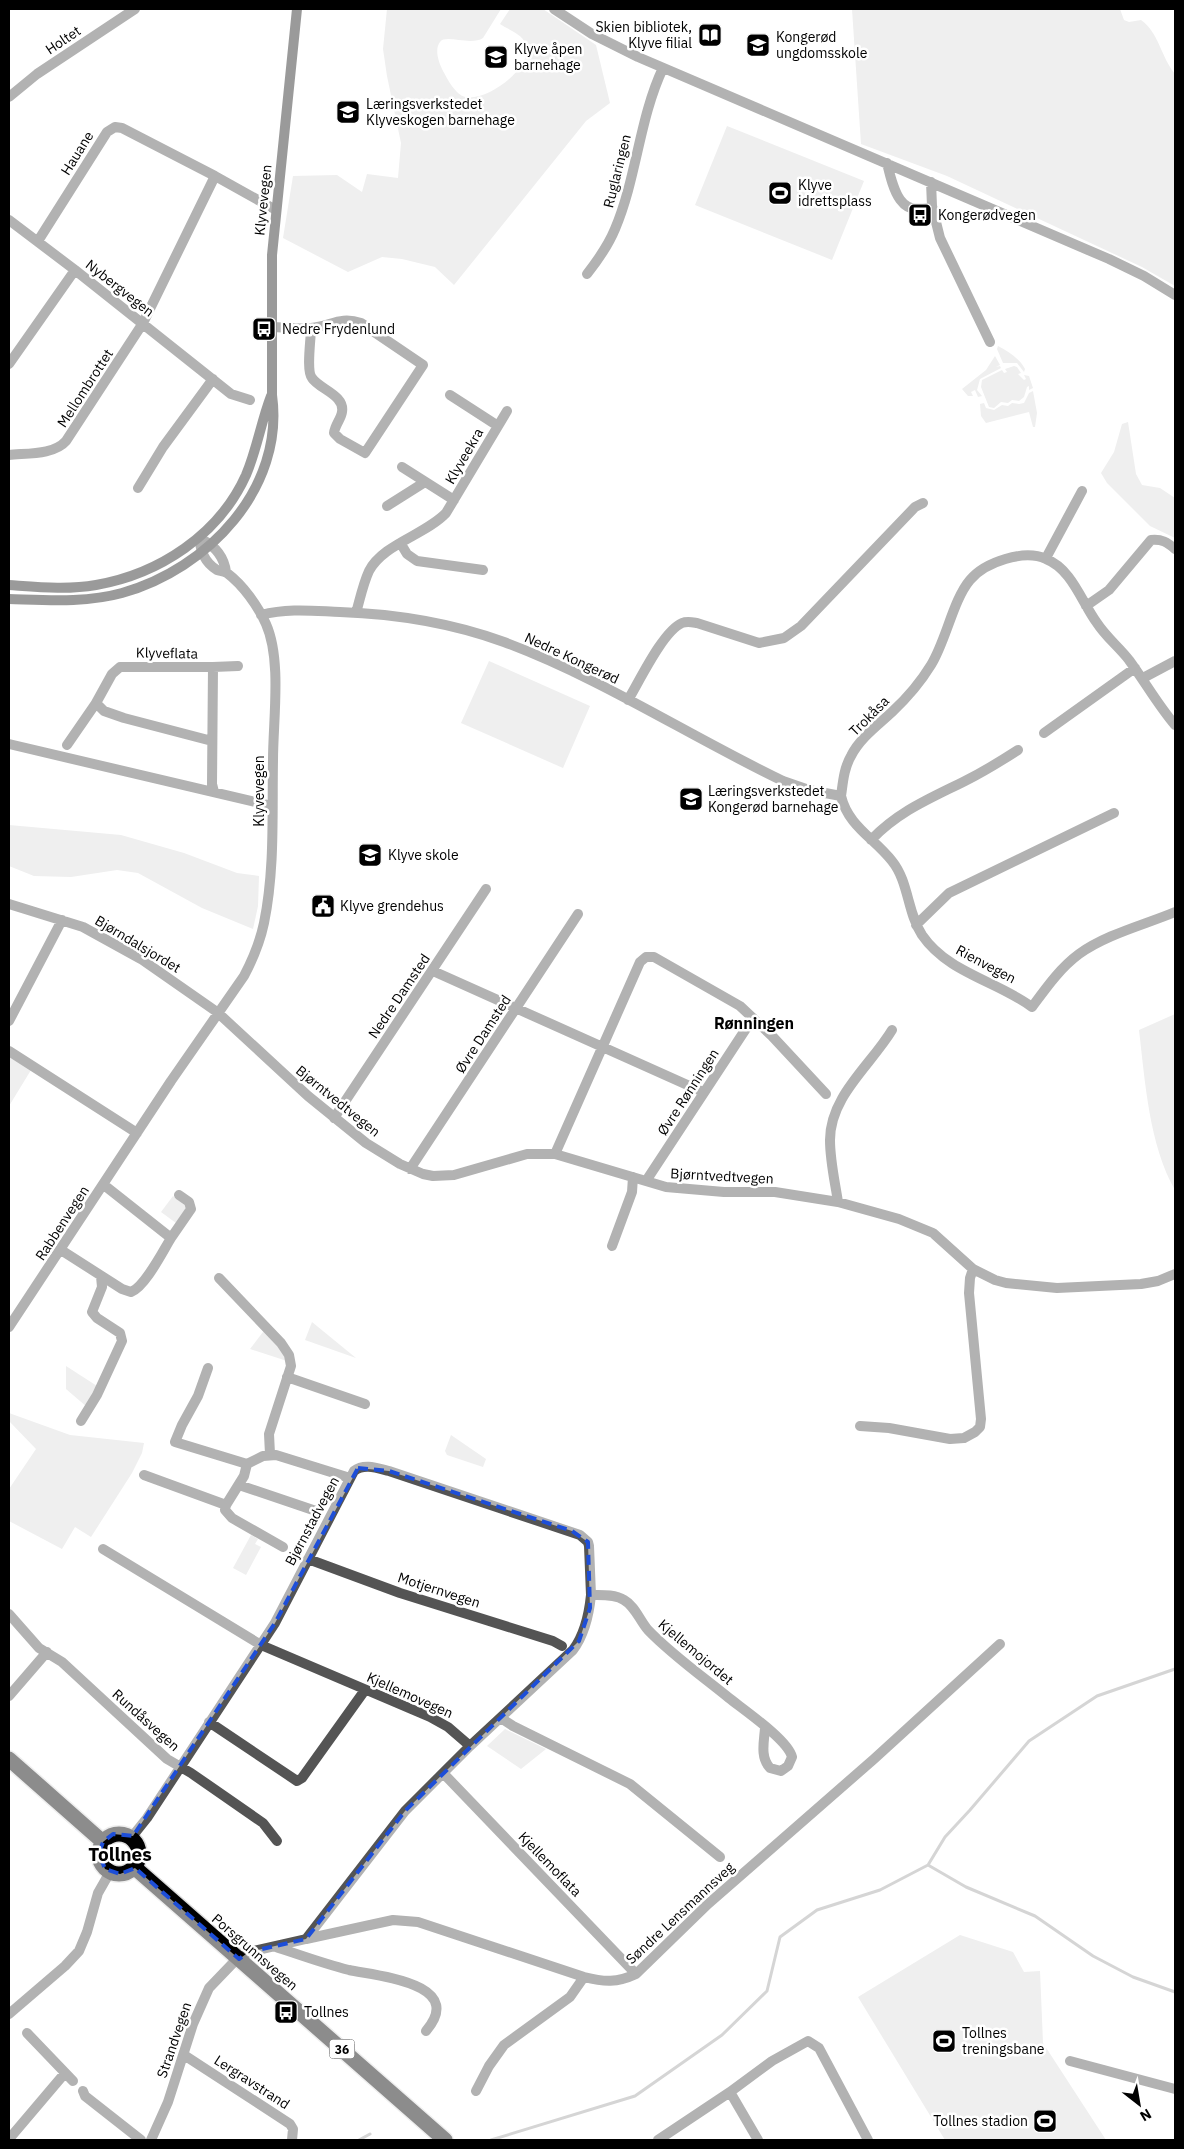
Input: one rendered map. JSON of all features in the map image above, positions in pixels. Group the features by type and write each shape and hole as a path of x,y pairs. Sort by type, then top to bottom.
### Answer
{"highway":[{"path":"9,1759 103,1842"},
{"path":"119,1834 131,1838 138,1847 139,1852 139,1857 134,1867 120,1874 110,1872 101,1864 99,1859 100,1847 103,1842 107,1837 119,1834"},
{"name":"Porsgrunnsvegen","path":"134,1867 445,2140"}],"main road":[{"name":"Klyvevegen","path":"9,599 68,600 97,598 122,593 162,577 201,554 212,544 239,514 262,474 270,444 274,415 272,395 271,280 296,9"},
{"name":"Klyvevegen","path":"9,585 66,588 118,580 156,566 199,538 229,505 243,480 254,452 264,413 272,395"}],"street":[{"name":"Holtet","path":"9,97 37,74 135,9"},
{"path":"554,9 598,37 662,68 1118,263 1175,295"},
{"name":"Ruglaringen","path":"587,274 608,245 621,213 645,117 662,68"},
{"name":"Hauane","path":"38,241 107,132 115,127 122,128 276,210"},
{"path":"887,163 896,191 906,207 918,211 932,206"},
{"path":"143,323 215,176"},
{"path":"931,182 932,206 940,238 990,342"},
{"name":"Nybergvegen","path":"9,220 76,270 231,394 250,400"},
{"path":"9,364 76,270"},
{"path":"272,327 311,328 342,320 351,320 361,323 423,365 366,453 340,440 334,433 335,426 342,412 341,405 337,398 312,378 309,372 311,328"},
{"name":"Mellombrottet","path":"9,455 61,447 143,323"},
{"path":"138,488 163,448 213,379"},
{"name":"Klyveekra","path":"450,395 498,426"},
{"name":"Klyveekra","path":"356,613 369,571 378,559 442,518 506,411"},
{"name":"Klyveekra","path":"402,467 454,500"},
{"name":"Klyveekra","path":"387,506 425,482"},
{"path":"1082,491 1046,558 1066,574 1102,631 1135,668 1164,712 1175,725"},
{"name":"Nedre Kongerød","path":"262,615 280,610 356,613 422,621 461,629 504,642 557,665 628,700 663,642 680,624 687,621 760,643 777,641 792,633 915,507 923,503"},
{"path":"199,538 212,544"},
{"path":"199,538 201,554"},
{"path":"1086,606 1110,590 1151,540 1158,539 1175,549"},
{"name":"Klyvevegen","path":"212,544 225,563 226,572"},
{"path":"400,544 407,554 417,561 484,570"},
{"name":"Klyvevegen","path":"201,554 217,570 226,572 254,602 262,615 272,640 274,658 270,884 261,937 244,976 217,1012"},
{"name":"Trokåsa","path":"841,796 844,775 851,756 864,739 908,697 922,679 942,645 956,607 969,581 978,572 1000,560 1015,557 1046,558"},
{"path":"1142,678 1175,661"},
{"path":"213,667 238,666"},
{"name":"Klyveflata","path":"67,745 96,703 112,674 120,667 213,667 212,784 214,792"},
{"path":"1044,733 1135,668"},
{"path":"628,700 783,781 809,790 841,796"},
{"path":"96,703 104,711 124,718 212,741"},
{"path":"9,744 272,806"},
{"path":"871,840 900,814 988,768 1018,750"},
{"name":"Rienvegen","path":"841,796 850,818 891,860 900,874 916,925 930,944 957,966 1012,993 1032,1007 1054,978 1080,953 1108,938 1175,912"},
{"path":"916,925 949,893 1114,813"},
{"name":"Nedre Damsted","path":"334,1118 486,889"},
{"name":"Bjørndalsjordet","path":"9,904 83,928 118,946 168,977 217,1012"},
{"name":"Øvre Damsted","path":"410,1169 578,914"},
{"path":"9,1021 62,920"},
{"path":"555,1154 640,962 646,956 654,957 730,1000 753,1018 826,1094"},
{"path":"433,971 703,1092"},
{"name":"Bjørntvedtvegen","path":"217,1012 334,1118 373,1148 410,1169 433,1176 454,1176 527,1154 555,1154 679,1190 775,1192 838,1202 918,1225 933,1233 973,1269 1006,1284 1057,1288 1140,1284 1158,1281 1175,1274"},
{"name":"Rabbenvegen","path":"9,1327 217,1012"},
{"name":"Øvre Rønningen","path":"646,1181 753,1018"},
{"path":"838,1202 830,1148 833,1122 838,1106 848,1089 892,1030"},
{"path":"9,1051 137,1133"},
{"path":"612,1246 632,1192 633,1177"},
{"path":"104,1185 171,1238"},
{"path":"61,1250 128,1291 136,1290 191,1209 188,1202 179,1195"},
{"path":"860,1426 889,1428 950,1439 970,1436 980,1427 981,1419 969,1293 973,1269"},
{"path":"81,1421 97,1395 122,1342 120,1333 97,1318 92,1312 102,1287 101,1276"},
{"path":"219,1278 286,1349 291,1361 269,1434 270,1454"},
{"path":"208,1368 198,1396 175,1442 247,1464 270,1454 350,1478"},
{"path":"287,1377 365,1404"},
{"path":"247,1464 246,1470 225,1510 232,1518 283,1547"},
{"name":"Bjørnstadvegen","path":"131,1838 147,1818 275,1623 354,1471 364,1467 389,1471 580,1535 588,1542 589,1546 591,1595"},
{"path":"144,1475 226,1505"},
{"path":"238,1485 316,1510"},
{"name":"Kjellemovegen","path":"103,1549 261,1645 442,1723 470,1746"},
{"name":"Motjernvegen","path":"308,1560 400,1592 553,1641 562,1646"},
{"path":"239,1959 249,1952 306,1939 405,1811 470,1746 573,1650 586,1625 591,1595"},
{"name":"Kjellemojordet","path":"591,1595 604,1595 625,1600 660,1641 765,1728"},
{"name":"Rundåsvegen","path":"9,1614 29,1638 62,1662 160,1753 263,1823 277,1841"},
{"name":"Søndre Lensmannsveg","path":"306,1939 393,1920 406,1920 418,1922 584,1977 612,1982 624,1980 636,1974 708,1904 874,1759 1000,1644"},
{"path":"9,1696 47,1652"},
{"path":"209,1722 297,1781 302,1778 319,1756 365,1690"},
{"path":"501,1718 513,1726 630,1784 720,1857"},
{"name":"Kjellemoflata","path":"443,1773 636,1974"},
{"path":"9,2014 65,1966 78,1951 87,1932 98,1893 110,1872"},
{"path":"275,1946 348,1969 399,1980 422,1988 437,2008 437,2015 426,2031"},
{"name":"Strandvegen","path":"151,2140 168,2102 193,2024 209,1988 239,1959"},
{"path":"476,2091 489,2066 504,2045 570,1997 584,1977"},
{"path":"27,2033 73,2081"},
{"path":"658,2140 730,2092 772,2061 808,2041 819,2048 868,2140"},
{"name":"Lergravstrand","path":"184,2055 290,2124 293,2129 292,2140"},
{"path":"1070,2061 1175,2089"},
{"path":"9,2139 65,2073"},
{"path":"83,2091 85,2096 141,2140"},
{"path":"730,2092 758,2140"}],"highlighted area":[{"path":"358,1468 389,1471 572,1531 588,1542 590,1608 579,1641 405,1811 306,1939 249,1952 239,1959 135,1868 120,1874 105,1869 99,1853 103,1842 113,1834 133,1836 275,1623"}],"shaded area":[{"path":"387,9 501,9 483,38 472,41 447,39 438,45 438,56 443,71 455,90 465,97 484,95 494,90 521,66 525,58 526,44 520,36 500,24 510,9 543,9 596,45 610,103 586,121 454,285 435,267 402,259 382,257 348,272 283,238 293,176 337,175 362,192 367,174 398,178 401,143 383,49"},
{"path":"852,9 1120,9 1124,20 1129,22 1141,20 1147,25 1175,74 1175,286 1142,267 947,176 861,144"},
{"name":"Klyve idrettsplass","path":"727,126 864,181 832,260 695,205"},
{"path":"998,346 1017,358 1025,369 1024,372 1017,363 1003,363 997,349"},
{"path":"995,356 1000,365 996,367 1000,366 1001,368 980,379 977,390 982,396 978,397 975,390 971,392 973,396 968,396 962,389 986,370"},
{"path":"1017,367 1021,373 1018,374 1024,380 1026,379 1024,375 1029,376 1033,388 1029,390 1029,386 1027,387 1024,397 1019,401 1001,402 994,408 989,407 981,387 982,380 1002,370 1004,373 1007,372 1005,369"},
{"path":"1033,391 1037,413 1035,427 1033,427 1029,412 986,423 981,416 980,404 984,403 986,408 994,410 1002,405 1008,406 1012,403 1024,403 1029,393"},
{"path":"1128,422 1136,474 1142,485 1160,488 1175,498 1175,538 1150,526 1107,483 1101,473 1114,452 1122,424"},
{"path":"489,661 590,706 563,768 461,723"},
{"path":"9,825 121,835 184,853 237,873 259,876 258,906 253,929 202,908 138,873 117,870 71,877 34,876 9,866"},
{"path":"1175,1014 1175,1190 1159,1153 1154,1133 1146,1091 1139,1030"},
{"path":"9,1056 31,1070 9,1106"},
{"path":"173,1196 187,1207 176,1223 161,1212"},
{"path":"312,1322 356,1358 305,1340"},
{"path":"263,1332 275,1339 287,1361 250,1349"},
{"path":"66,1366 97,1386 87,1407 66,1389"},
{"path":"9,1413 70,1435 144,1443 142,1453 132,1473 91,1537 75,1527 62,1549 9,1521 9,1489 36,1449 9,1421"},
{"path":"451,1435 486,1459 483,1467 447,1455 445,1451"},
{"path":"251,1535 258,1539 255,1544 261,1547 246,1575 233,1568"},
{"path":"505,1729 546,1749 521,1769 487,1746"},
{"path":"960,1935 1013,1952 1024,1972 1040,1971 1043,2043 1106,2140 945,2140 858,1997"}],"waterway":[{"path":"491,2140 635,2096 722,2035 767,1991 780,1937 817,1910 880,1890 928,1865 945,1837 1029,1741 1097,1696 1175,1669"},
{"path":"928,1865 966,1887 1035,1916 1093,1956 1133,1977 1175,1992"},
{"path":"359,2140 370,2134"}],"place":[{"name":"Skien bibliotek, Klyve filial","path":"710,35"},
{"name":"Kongerød ungdomsskole","path":"758,45"},
{"name":"Klyve åpen barnehage","path":"496,57"},
{"name":"Læringsverkstedet Klyveskogen barnehage","path":"348,112"},
{"name":"Klyve idrettsplass","path":"780,193"},
{"name":"Kongerødvegen","path":"920,215"},
{"name":"Nedre Frydenlund","path":"264,329"},
{"name":"Læringsverkstedet Kongerød barnehage","path":"691,799"},
{"name":"Klyve skole","path":"370,855"},
{"name":"Klyve grendehus","path":"323,906"},
{"name":"Tollnes","path":"286,2012"},
{"name":"Tollnes treningsbane","path":"944,2041"},
{"name":"Tollnes stadion","path":"1045,2121"}],"district":[{"name":"Rønningen","path":"754,1023"},
{"name":"Tollnes","path":"120,1854"}]}
